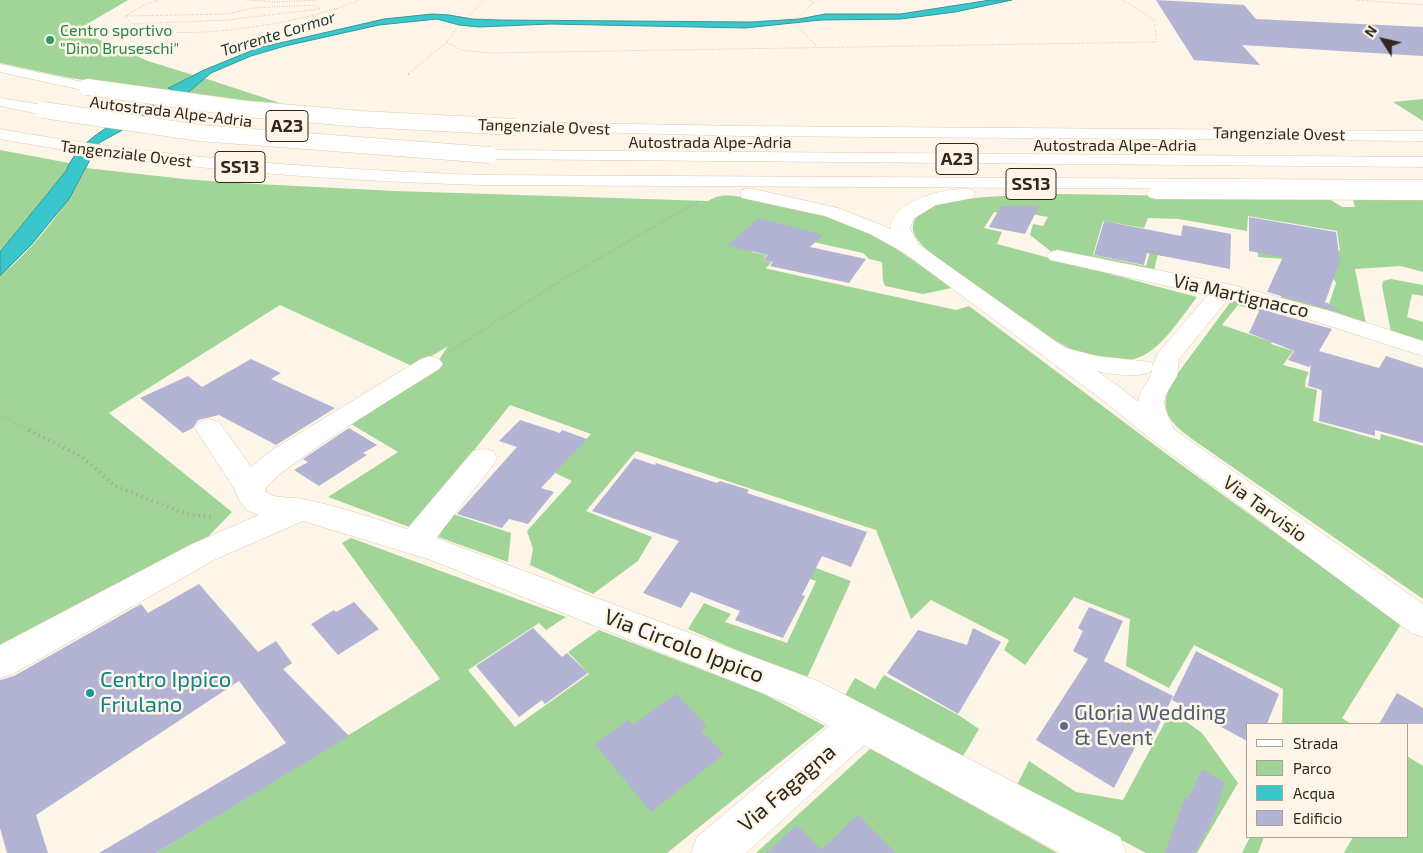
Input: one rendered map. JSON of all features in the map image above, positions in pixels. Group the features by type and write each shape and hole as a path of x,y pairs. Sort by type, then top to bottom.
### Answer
{"main road":[{"name":"Tangenziale Ovest","path":"0,68 88,87 248,109 511,134 800,132 1242,133 1423,136"},
{"name":"Autostrada Alpe-Adria","path":"68,98 234,122 343,131 511,134 732,144 1423,148"},
{"name":"Autostrada Alpe-Adria","path":"0,102 200,133 397,150 490,154 1423,162"},
{"name":"Tangenziale Ovest","path":"0,134 56,145 183,162 288,172 482,180 1423,185"},
{"name":"Via Tarvisio","path":"638,180 768,197 831,212 877,230 910,248 1423,623"},
{"path":"910,248 901,233 901,222 907,214 926,203 963,194 1078,184"},
{"path":"1155,194 1423,194"},
{"name":"Via Martignacco","path":"1057,256 1224,290 1322,316 1423,349"},
{"path":"1109,392 1127,375 1167,358 1224,290"},
{"path":"1054,352 1089,363 1117,368 1142,367"},
{"path":"1162,434 1151,403 1153,394 1164,376 1167,358"},
{"path":"248,487 282,457 430,364"},
{"path":"1109,392 1141,396 1153,394"},
{"name":"Via Circolo Ippico","path":"209,428 248,487 251,495 258,502 268,507 300,509 329,516 442,552 805,693 1104,853"},
{"path":"414,543 483,458"},
{"path":"0,663 203,552 300,509"},
{"name":"Via Fagagna","path":"713,853 862,722"}],"path":[{"path":"125,16 144,5 158,0"},
{"path":"247,0 277,2 317,0"},
{"path":"125,16 133,24 148,28 200,31 269,25 342,9 359,0"},
{"path":"408,74 447,42 457,28 484,0"},
{"path":"809,0 814,2 796,19 795,23 817,48"},
{"path":"447,42 451,46 462,49 489,53 1157,42 1154,19 1122,0"},
{"path":"1357,0 1423,5"},
{"path":"125,16 226,14 252,8 282,6 315,5 320,9 278,15 133,24"},
{"path":"430,364 570,275 697,203 708,189"},
{"path":"0,415 82,457 115,486 186,514 225,519"}],"green space":[{"name":"Centro sportivo \"Dino Bruseschi\"","path":"0,0 128,0 77,30 148,61 193,75 169,87 173,90 171,94 65,77 0,63"},
{"path":"204,78 280,103 184,96"},
{"path":"1423,99 1423,121 1393,102"},
{"path":"0,150 69,163 66,171 0,252"},
{"path":"86,168 184,179 395,191 708,201 728,195 823,213 879,238 952,288 923,294 885,286 882,262 869,259 863,253 813,242 758,244 751,252 767,255 763,260 772,262 766,268 768,269 956,310 969,306 1172,458 1401,624 1342,718 1350,723 1282,723 1283,689 1194,645 1169,688 1126,666 1130,619 1074,597 1025,665 1004,650 1009,640 931,600 911,619 876,530 636,451 586,511 652,537 638,561 593,594 530,565 533,549 527,531 572,481 555,473 591,434 510,405 412,528 328,497 398,452 351,424 429,375 448,346 414,367 280,305 109,413 232,512 198,547 0,653 0,276 25,253 49,226"},
{"path":"1058,194 1328,198 1342,207 1355,207 1353,200 1423,200 1423,272 1401,266 1355,269 1366,324 1282,299 1279,291 1329,304 1336,283 1329,271 1284,259 1258,257 1258,243 1297,244 1340,251 1337,231 1248,216 1247,231 1179,219 1148,218 1144,228 1103,221 1093,255 1146,266 1150,252 1158,253 1154,271 1053,253 1030,235 1033,224 1043,226 1048,217 1025,213 1023,217 994,212 984,228 1002,232 997,244 1197,297 1153,350 1134,359 1119,361 1102,359 1085,355 1065,346 983,292 935,258 915,236 913,230 918,214 927,207 943,203 984,197"},
{"path":"1391,279 1423,285 1423,296 1412,294 1407,317 1423,322 1423,343 1391,332 1382,286 1383,281"},
{"path":"1232,300 1270,311 1265,313 1238,305 1222,325 1293,351 1283,365 1309,372 1305,387 1317,390 1313,421 1380,440 1381,434 1423,446 1423,599 1192,439 1171,420 1166,407 1166,400 1172,381"},
{"path":"453,514 511,533 508,562 438,537"},
{"path":"351,538 566,617 546,630 539,623 468,670 515,727 589,674 568,652 599,630 760,692 825,726 667,853 156,853 440,679 342,543"},
{"path":"754,545 851,581 806,680 688,629 704,603 731,614 725,622 787,643 816,581 747,558"},
{"path":"884,675 960,716 979,729 963,756 845,695 855,678 875,689"},
{"path":"1171,711 1202,733 1238,783 1197,853 1146,853 1017,785 1029,761 1076,792 1123,800"},
{"path":"871,748 1057,853 756,853"},
{"path":"1408,757 1423,766 1423,853 1344,853 1352,838 1408,838"},
{"path":"1250,838 1264,838 1258,853 1242,853"}],"water":[{"path":"991,0 1012,0 955,12 901,19 821,20 745,28 550,24 479,27 459,25 437,19 379,25 285,46 251,56 211,73 184,96 99,143 69,199 32,244 0,276 0,252 66,171 73,158 84,145 111,125 171,94 173,90 168,88 204,70 258,48 384,19 432,14 500,20 751,22 799,19 825,14 900,14"}],"building":[{"path":"1156,0 1244,5 1256,19 1423,27 1423,56 1242,45 1260,65 1194,60"},
{"path":"1001,206 1039,206 1025,234 989,227"},
{"path":"1249,217 1336,232 1340,261 1324,305 1326,302 1342,313 1267,292 1283,257 1249,251"},
{"path":"759,218 823,235 810,247 866,259 849,283 770,266 773,262 763,260 768,255 727,246"},
{"path":"1104,221 1181,236 1183,225 1231,234 1230,269 1147,253 1144,265 1094,255"},
{"path":"1260,309 1332,329 1319,351 1379,368 1386,356 1423,368 1423,443 1375,430 1375,436 1319,421 1322,390 1308,386 1311,365 1309,367 1288,360 1294,351 1249,333"},
{"path":"251,359 281,373 271,379 335,408 276,445 219,415 198,420 193,428 183,433 140,398 188,376 202,387"},
{"path":"520,420 560,433 562,430 587,439 541,488 554,492 528,524 509,519 502,528 457,514 517,447 499,441"},
{"path":"349,428 377,445 363,453 367,455 319,486 294,470 308,462 303,459"},
{"path":"634,458 655,465 656,463 717,483 720,481 749,490 747,493 867,532 851,567 822,556 802,595 805,596 783,638 735,620 740,611 691,592 681,608 643,593 679,541 592,511"},
{"path":"199,584 258,652 276,641 292,663 283,669 349,736 156,853 99,853 286,743 239,681 36,815 48,853 7,853 0,828 0,680 14,676 141,604 148,613"},
{"path":"354,602 379,629 338,655 311,624 334,610 336,612"},
{"path":"1089,607 1123,621 1104,661 1173,696 1152,740 1142,734 1114,788 1036,740 1088,659 1073,651 1083,631 1078,628"},
{"path":"533,628 562,657 567,653 588,673 545,704 542,700 519,717 476,666"},
{"path":"973,628 1001,642 958,714 887,673 918,630 967,645"},
{"path":"1196,651 1279,694 1267,723 1246,723 1246,740 1172,700"},
{"path":"1397,693 1423,708 1423,724 1380,723"},
{"path":"676,694 707,726 701,731 724,754 651,812 595,744 628,720 633,725"},
{"path":"1202,769 1225,783 1213,819 1195,853 1165,853 1185,797 1188,799"},
{"path":"858,815 896,853 766,853 797,825 821,850"}],"place":[{"name":"Centro sportivo \"Dino Bruseschi\"","path":"50,40"},
{"name":"Centro Ippico Friulano","path":"90,693"},
{"name":"Gloria Wedding & Event","path":"1064,726"}],"water label":[{"name":"Torrente Cormor","path":"278,34"}]}
